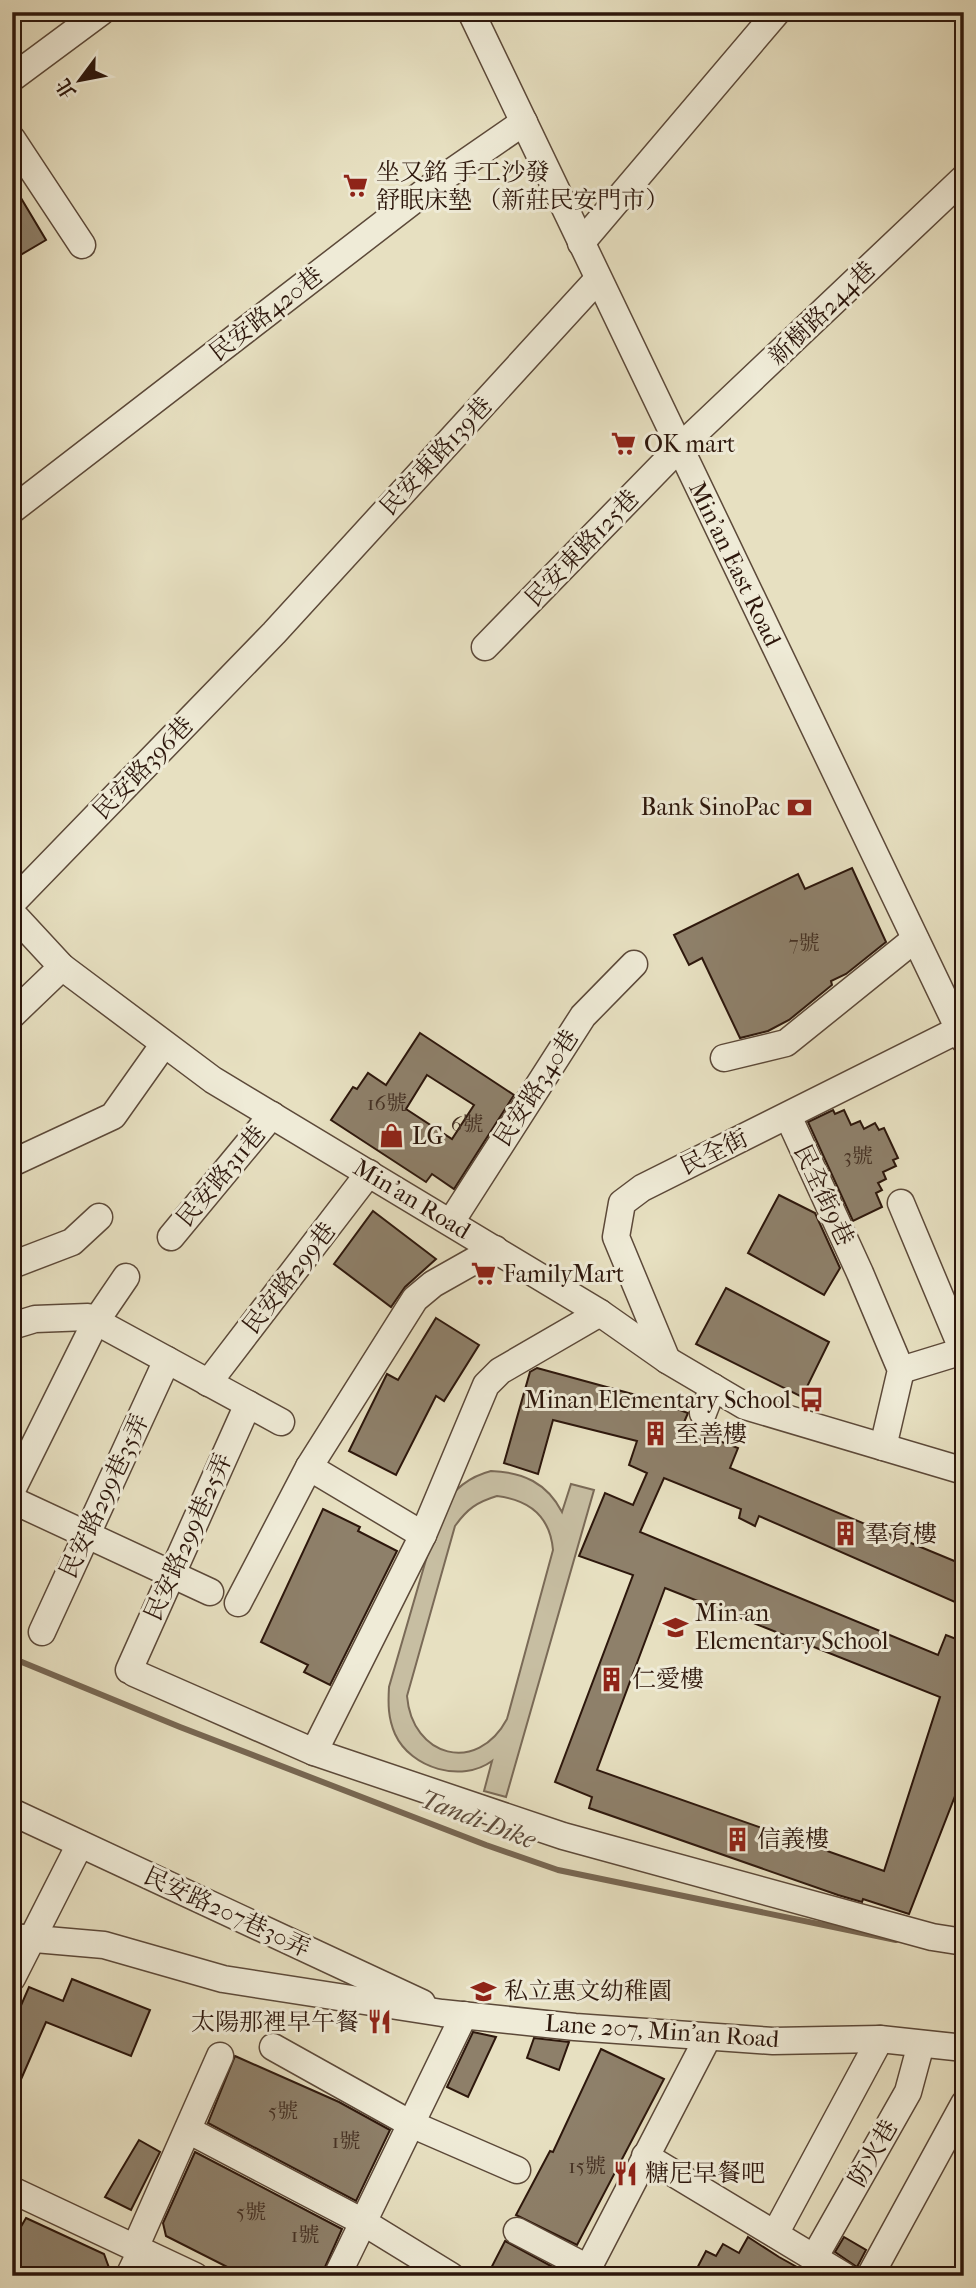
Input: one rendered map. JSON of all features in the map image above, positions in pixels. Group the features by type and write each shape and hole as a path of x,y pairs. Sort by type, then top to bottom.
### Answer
{"street":[{"path":"12,78 101,12"},
{"name":"Min'an East Road","path":"471,12 962,1032"},
{"path":"581,243 778,12"},
{"name":"民安路420巷","path":"12,510 440,180 523,122"},
{"path":"12,139 82,246"},
{"name":"新樹路244巷","path":"680,448 964,178"},
{"name":"民安東路139巷","path":"274,633 598,279"},
{"name":"民安東路125巷","path":"485,648 680,448"},
{"name":"民安路396巷","path":"12,902 274,633"},
{"name":"Min'an Road","path":"12,913 62,967 213,1080 600,1313 667,1360 745,1406 964,1471"},
{"path":"724,1058 786,1043 915,939"},
{"name":"民安路340巷","path":"451,1222 583,1016 634,964"},
{"path":"12,1015 62,967"},
{"name":"民全街","path":"667,1360 616,1237 622,1203 642,1188 962,1032"},
{"path":"12,1163 113,1116 164,1044"},
{"name":"民安路311巷","path":"171,1237 272,1115"},
{"name":"民全街9巷","path":"788,1116 901,1370"},
{"name":"民安路299巷","path":"208,1382 369,1173"},
{"path":"883,1447 901,1370 963,1351 901,1203"},
{"path":"12,1265 72,1242 99,1217"},
{"path":"238,1603 309,1467 415,1299 433,1284 495,1249"},
{"path":"12,1490 96,1321 126,1278"},
{"path":"600,1313 500,1371 486,1385 423,1535 314,1752 563,1836 932,1937 964,1942"},
{"path":"12,1326 35,1319 88,1317 281,1422"},
{"name":"民安路299巷35弄","path":"42,1632 167,1360"},
{"path":"703,1413 713,1387"},
{"name":"民安路299巷25弄","path":"248,1404 131,1671 314,1752"},
{"path":"309,1467 423,1535"},
{"path":"12,1500 210,1591"},
{"name":"民安路207巷30弄","path":"12,1812 453,2014"},
{"path":"12,1978 22,1937 80,1844"},
{"name":"Lane 207, Min'an Road","path":"22,1937 104,1945 223,1979 453,2014 708,2037 773,2041 880,2039 964,2048"},
{"path":"337,2276 411,2124 453,2014"},
{"path":"517,2231 586,2272 708,2037"},
{"path":"775,2234 880,2039"},
{"name":"防火巷","path":"814,2258 908,2092 921,2044"},
{"path":"273,2047 411,2124 517,2171"},
{"path":"129,2276 220,2056"},
{"path":"870,2276 964,2104"},
{"path":"188,2130 363,2222 451,2276"},
{"path":"645,2156 844,2276"},
{"path":"12,2190 195,2276"}],"shaded area":[{"path":"491,1471 513,1474 533,1481 549,1494 562,1512 571,1484 594,1490 506,1797 484,1791 492,1761 480,1768 452,1771 425,1764 413,1756 395,1734 389,1711 389,1687 441,1508 463,1485","holes":["497,1496 528,1506 543,1519 553,1550 507,1719 494,1737 479,1748 463,1752 448,1751 433,1745 421,1733 412,1717 407,1696 455,1526 478,1504"]}],"building":[{"path":"12,183 46,240 12,260"},
{"path":"852,868 886,942 846,974 831,981 832,985 789,1020 768,1031 740,1038 702,958 689,965 674,935 798,874 805,889"},
{"path":"420,1033 514,1095 454,1189 432,1174 426,1182 331,1120 353,1087 357,1089 368,1073 386,1085","holes":["427,1075 474,1105 452,1139 406,1109"]},
{"path":"833,1110 835,1114 844,1110 851,1125 860,1121 864,1129 875,1123 879,1130 884,1128 898,1158 893,1160 896,1166 883,1172 886,1179 878,1183 882,1190 876,1193 882,1207 853,1221 808,1122"},
{"path":"779,1195 815,1213 840,1268 824,1295 748,1253"},
{"path":"373,1211 436,1259 405,1287 391,1307 334,1264"},
{"path":"726,1288 829,1342 802,1397 696,1344"},
{"path":"436,1318 479,1345 444,1401 436,1396 396,1475 349,1451 387,1374 398,1380"},
{"path":"537,1368 647,1398 688,1413 682,1427 738,1448 730,1468 964,1565 964,1606 759,1516 755,1526 739,1518 741,1509 664,1478 640,1532 938,1655 946,1635 964,1642 964,1773 909,1914 863,1899 862,1902 838,1895 589,1808 592,1797 555,1782 633,1575 579,1556 605,1493 633,1505 647,1473 629,1465 637,1441 553,1420 538,1474 504,1463 530,1372","holes":["665,1588 940,1697 884,1871 597,1770"]},
{"path":"323,1509 360,1527 358,1531 397,1551 330,1685 304,1672 308,1665 261,1642"},
{"path":"72,1979 150,2010 131,2056 46,2022 12,2100 12,2026 29,1987 63,2001"},
{"path":"473,2032 496,2037 468,2097 447,2087"},
{"path":"534,2038 569,2042 559,2070 527,2058"},
{"path":"601,2049 664,2079 577,2245 516,2215 550,2151 553,2152"},
{"path":"235,2056 339,2102 390,2130 356,2201 208,2123"},
{"path":"139,2140 160,2152 131,2210 105,2197"},
{"path":"195,2152 342,2229 321,2276 245,2276 166,2236 163,2223"},
{"path":"26,2218 104,2254 112,2276 12,2276 12,2242"},
{"path":"748,2237 813,2276 693,2276 706,2251 716,2256 723,2244 739,2253"},
{"path":"844,2237 866,2250 857,2267 835,2252"},
{"path":"505,2241 562,2272 560,2276 487,2276"}],"waterway":[{"name":"Tandi Dike","path":"12,1658 180,1727 558,1870 896,1940"}],"place":[{"name":"坐又銘 手工沙發 舒眠床墊 （新莊民安門市）","path":"356,186"},
{"name":"OK mart","path":"624,444"},
{"name":"Bank SinoPac","path":"800,807"},
{"name":"LG","path":"392,1136"},
{"name":"FamilyMart","path":"483,1274"},
{"name":"Minan Elementary School","path":"811,1400"},
{"name":"至善樓","path":"655,1434"},
{"name":"羣育樓","path":"845,1534"},
{"name":"Min-an Elementary School","path":"675,1627"},
{"name":"仁愛樓","path":"612,1679"},
{"name":"信義樓","path":"737,1839"},
{"name":"私立惠文幼稚園","path":"484,1991"},
{"name":"太陽那裡早午餐","path":"379,2022"},
{"name":"糖尼早餐吧","path":"625,2173"}]}
